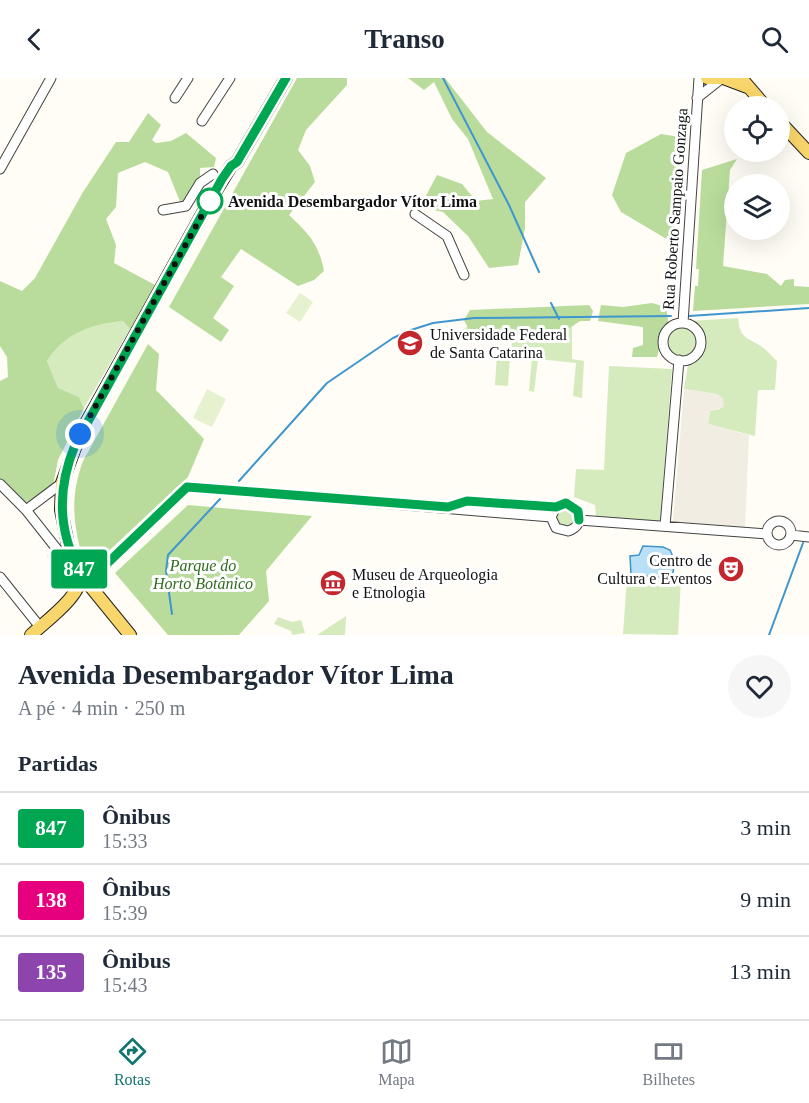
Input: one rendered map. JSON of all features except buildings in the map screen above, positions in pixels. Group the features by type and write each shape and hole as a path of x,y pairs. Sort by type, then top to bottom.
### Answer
{"main road":[{"path":"130,635 74,560 63,524 62,483 70,456 86,423 231,166 237,162 286,78"},
{"path":"707,78 722,78 744,83 756,96"},
{"path":"790,133 809,153"},
{"path":"35,631 76,593 81,582 88,581"}],"street":[{"path":"0,169 51,78"},
{"path":"175,98 188,78"},
{"path":"202,121 230,78"},
{"name":"Rua Roberto Sampaio Gonzaga","path":"683,323 699,78"},
{"name":"Rua Roberto Sampaio Gonzaga","path":"697,98 722,78"},
{"path":"163,210 186,206 200,183 215,172 231,166"},
{"path":"415,214 447,236 464,275"},
{"path":"683,323 695,328 700,340 696,355 680,360 666,352 663,341 667,330 683,323"},
{"path":"665,526 680,360"},
{"path":"26,510 62,483"},
{"path":"0,484 26,510 60,552 74,560"},
{"path":"88,581 187,487 551,517"},
{"path":"448,507 467,501 556,507 571,504 578,511 579,520 575,528 563,531 553,525 551,517 556,507"},
{"path":"579,520 767,534 773,542 780,544 787,542 791,535 787,523 778,521 770,525 767,534"},
{"path":"791,535 809,537"},
{"path":"0,577 35,631"}],"green space":[{"path":"297,78 347,78 347,85 306,130 298,150 310,166 315,182 289,215 312,240 319,253 324,271 314,280 298,286 241,249 221,277 234,286 213,318 229,330 221,342 169,307"},
{"path":"408,78 445,78 487,132 546,178 525,202 525,228 518,265 489,268 468,236 443,212 420,207 437,175 462,184 476,201 493,199 468,139 452,119 434,82 424,90"},
{"path":"148,113 161,125 152,140 156,143 171,141 186,133 216,158 214,167 200,168 200,181 181,204 168,172 145,162 118,173 116,207 106,219 116,245 114,263 157,286 130,329 123,321 90,328 62,343 47,361 58,388 79,397 84,408 58,460 53,486 23,504 0,483 0,381 8,377 7,357 0,346 0,281 22,291 35,278 83,192 116,142 129,142"},
{"path":"661,134 686,138 675,228 670,241 621,212 612,195 626,153"},
{"path":"735,162 730,174 724,174 723,266 767,274 781,286 785,280 794,279 794,286 809,287 809,304 693,311 695,286 698,286 699,269 696,269 702,170"},
{"path":"300,293 313,302 300,322 286,313"},
{"path":"652,303 666,307 668,320 657,357 632,357 633,348 643,345 643,327 598,321 601,305 623,307"},
{"path":"589,305 593,311 590,321 580,321 555,338 504,327 486,332 469,330 464,320 470,310"},
{"path":"738,318 743,334 777,361 775,390 758,390 755,436 708,424 710,411 720,409 717,394 684,389 689,359 696,355 701,340 689,321"},
{"path":"123,321 130,329 84,408 79,397 58,388 47,361 62,343 80,332"},
{"path":"572,321 572,359 584,361 582,398 573,396 576,363 538,359 534,392 529,391 532,357 510,355 508,386 495,385 497,353 511,353 512,342 462,339 465,328 470,325"},
{"path":"682,328 692,332 696,342 692,352 682,356 672,352 668,342 672,332"},
{"path":"148,344 159,354 156,390 204,439 188,477 98,561 90,562 82,557 75,520 75,497 79,474 83,461"},
{"path":"609,366 672,369 660,523 596,516 595,505 574,497 576,469 604,470"},
{"path":"207,389 226,399 212,427 193,418"},
{"name":"Parque do Horto Botânico","path":"188,505 312,516 266,571 269,601 239,635 168,635 115,573"},
{"path":"561,508 569,508 574,513 572,524 561,526 556,521 556,513"},
{"path":"53,552 68,572 71,580 69,587 60,589 66,584 58,567 56,568 47,556"},
{"path":"627,578 681,579 678,635 623,634"},
{"path":"346,616 345,635 317,635"},
{"path":"278,617 292,622 301,620 305,633 292,635 291,631 274,624"}],"shaded area":[{"path":"684,389 717,394 723,398 724,407 710,411 708,424 749,435 745,527 673,522"}],"water":[{"path":"643,546 663,547 670,550 674,564 670,578 631,575 630,556 639,555"}],"waterway":[{"path":"443,78 509,205 539,272"},
{"path":"551,303 559,319"},
{"path":"689,316 809,308"},
{"path":"239,481 327,383 393,338 411,330 433,323 474,318 671,316"},
{"path":"172,614 166,571 168,555 220,499"},
{"path":"769,635 803,543"}],"bus line":[{"name":"847","path":"286,78 237,162 231,166 222,179 75,445 62,483 61,510 69,550 81,573 93,577 187,487 448,507 467,501 556,507 566,503 575,507 580,515 579,520"}],"place":[{"name":"Avenida Desembargador Vítor Lima","path":"210,201"},
{"name":"Universidade Federal de Santa Catarina","path":"410,343"},
{"name":"Centro de Cultura e Eventos","path":"731,569"},
{"name":"Museu de Arqueologia e Etnologia","path":"333,583"}],"route":[{"path":"80,434 210,201"}]}
